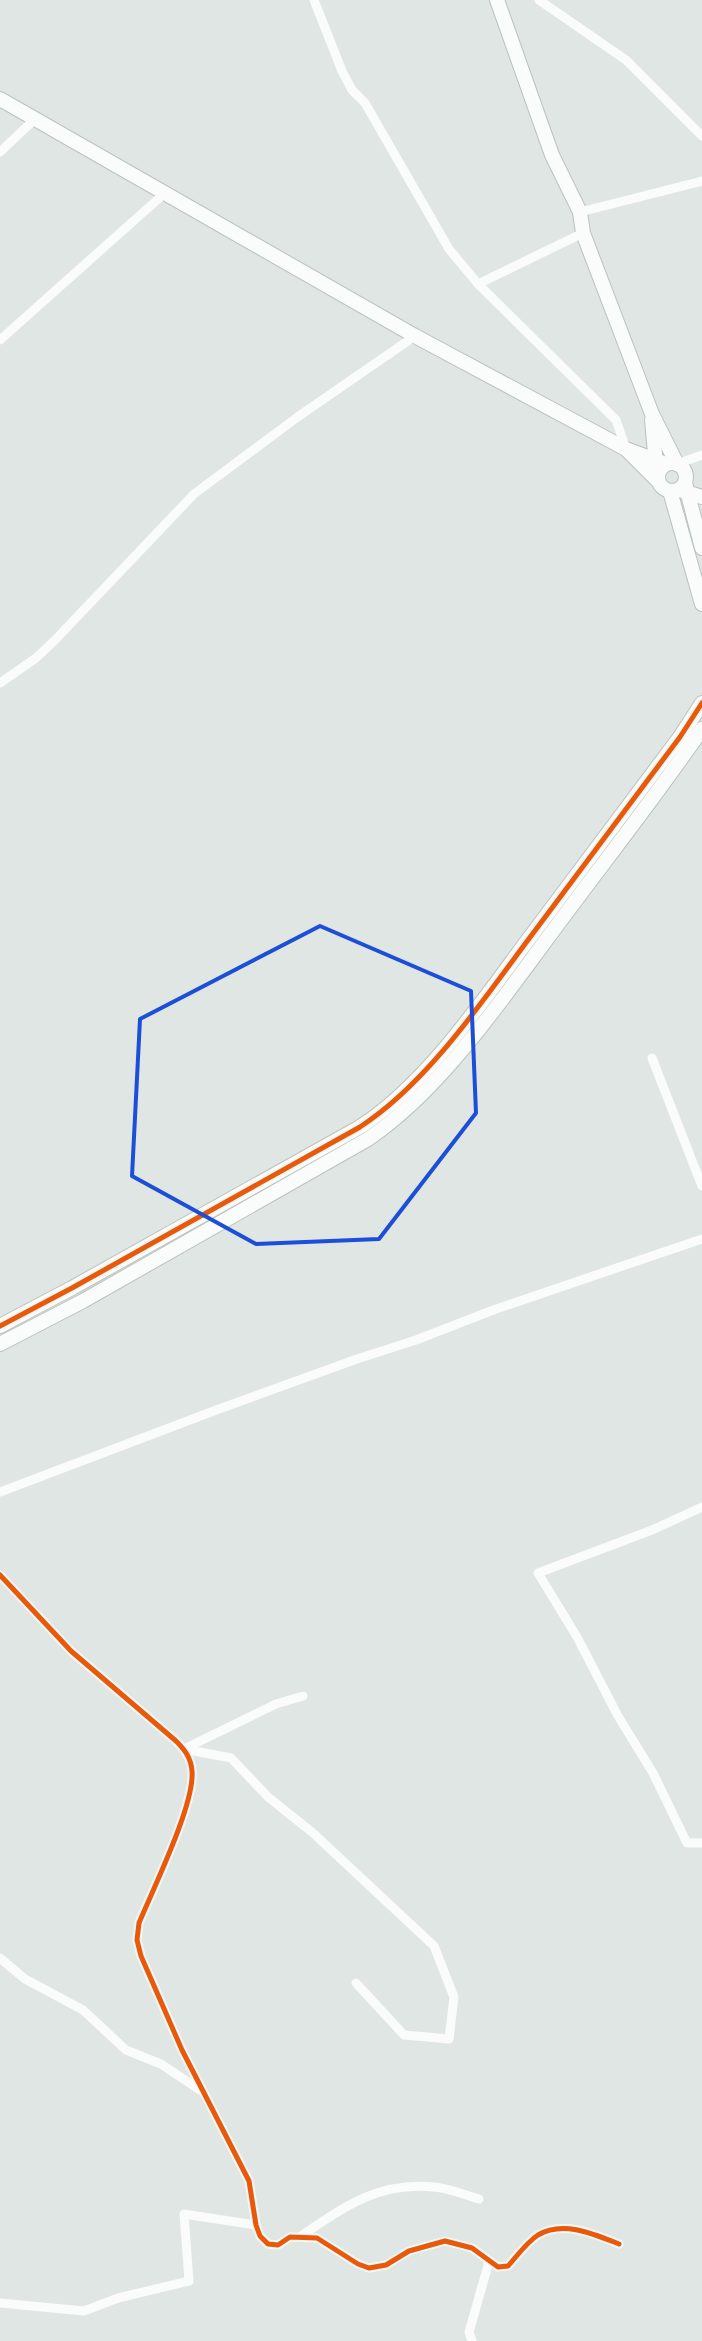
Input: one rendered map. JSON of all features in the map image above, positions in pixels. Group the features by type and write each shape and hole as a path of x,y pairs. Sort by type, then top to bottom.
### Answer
{"street":[{"path":"314,0 352,90 364,103 449,249 478,284 616,420 626,449 672,477 702,491"},
{"path":"497,0 552,155 580,212 583,233 652,414 672,477 702,604"},
{"path":"539,0 626,60 702,136"},
{"path":"0,99 166,192 415,336 626,449 702,497"},
{"path":"0,152 35,119"},
{"path":"580,212 702,181"},
{"path":"0,340 166,192"},
{"path":"478,284 583,233"},
{"path":"0,683 36,658 55,640 194,494 300,416 415,336"},
{"path":"652,414 672,477 702,548"},
{"path":"672,477 702,455"},
{"path":"0,1326 72,1288 360,1127 396,1100 457,1032 502,975 680,737 702,703"},
{"path":"0,1344 83,1301 360,1144 387,1126 405,1110 468,1041 508,991 702,729"},
{"path":"652,1058 702,1186"},
{"path":"0,1492 219,1409 357,1359 416,1340 496,1308 702,1239"},
{"path":"702,1506 652,1530 538,1574 577,1637 618,1716 653,1773 687,1843 702,1843"},
{"path":"0,1575 71,1651 184,1749 192,1772 189,1801 139,1923 137,1940 141,1956 201,2090 249,2181 256,2225 260,2236 268,2244 278,2245 290,2237 317,2238 358,2264 369,2268 386,2265 409,2251 444,2241 472,2248 489,2262 498,2266 508,2266 537,2236 557,2228 587,2232 619,2244"},
{"path":"184,1749 276,1704 303,1696"},
{"path":"184,1749 231,1758 268,1797 312,1832 434,1946 454,1997 449,2039 404,2035 356,1983"},
{"path":"0,1958 25,1979 83,2010 126,2050 161,2064 201,2090"},
{"path":"301,2236 353,2201 388,2189 435,2187 479,2199"},
{"path":"0,2303 84,2311 118,2298 189,2281 184,2214 256,2225"},
{"path":"472,2341 469,2332 489,2262"}],"highlighted area":[{"path":"320,926 471,991 476,1113 379,1239 256,1244 132,1176 140,1019"}],"cycle path":[{"path":"0,1326 72,1288 360,1127 384,1110 429,1067 470,1018 680,737 702,703"},
{"path":"0,1575 71,1651 176,1741 189,1758 192,1771 187,1804 172,1847 139,1923 137,1940 141,1956 182,2050 249,2181 256,2225 260,2236 268,2244 278,2245 290,2237 317,2238 358,2264 369,2268 386,2265 409,2251 445,2241 472,2248 498,2267 508,2266 526,2245 538,2235 558,2229 578,2230 619,2244"}]}
